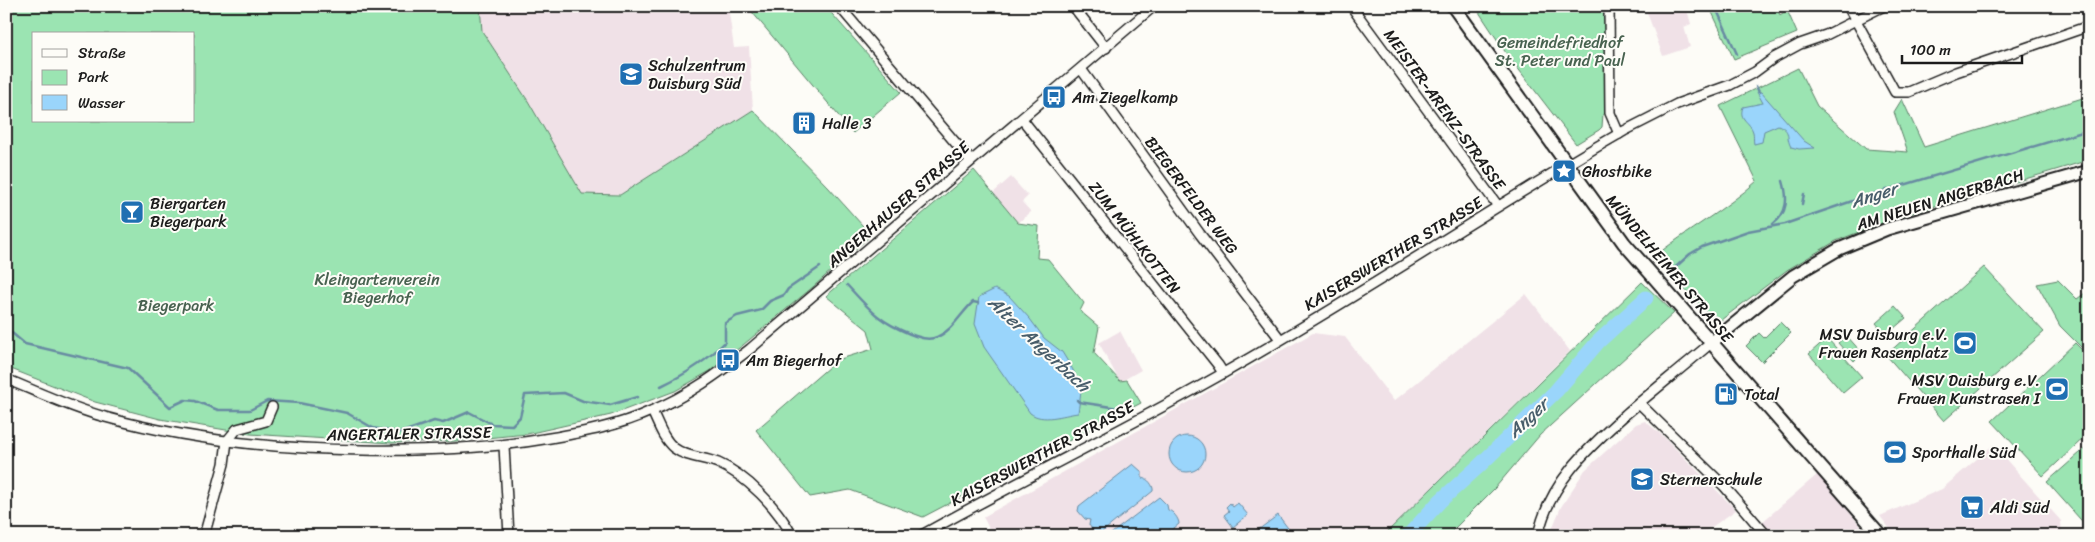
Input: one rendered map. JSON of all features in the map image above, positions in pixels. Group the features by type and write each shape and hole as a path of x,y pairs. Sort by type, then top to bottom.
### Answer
{"main road":[{"name":"MÜNDELHEIMER STRASSE","path":"1453,6 1624,243 1711,344 1845,492 1881,536"}],"street":[{"path":"840,6 971,161"},
{"path":"1073,6 1106,48"},
{"name":"ANGERHAUSER STRASSE","path":"652,411 694,389 750,349 1154,6"},
{"name":"MEISTER-ARENZ-STRASSE","path":"1351,6 1498,206"},
{"path":"1609,6 1610,113 1619,134"},
{"path":"1848,6 1895,92 1909,92 1956,72 2089,26"},
{"name":"KAISERSWERTHER STRASSE","path":"920,536 972,506 1020,483 1223,373 1619,134 1677,104 1730,85 1800,44 1855,21 1884,6"},
{"name":"BIEGERFELDER WEG","path":"1081,69 1195,227 1280,339"},
{"name":"ZUM MÜHLKOTTEN","path":"1022,119 1223,373"},
{"name":"AM NEUEN ANGERBACH","path":"1711,344 1793,276 1839,249 1887,230 2089,171"},
{"path":"1538,536 1548,503 1571,466 1593,443 1711,344"},
{"name":"ANGERTALER STRASSE","path":"6,379 103,417 176,433 227,441 307,449 418,451 504,446 598,430 652,411"},
{"path":"1639,403 1725,487 1767,536"},
{"path":"204,536 224,464 227,441 237,429 266,420 272,407"},
{"path":"652,411 662,433 674,448 688,455 718,463 750,485 782,518 792,536"},
{"path":"504,446 510,536"}],"shaded area":[{"name":"Schulzentrum Duisburg Süd","path":"480,6 728,6 734,48 749,47 753,110 621,194 582,194 528,101 482,31"},
{"path":"1686,6 1691,24 1684,27 1690,47 1663,56 1645,7"},
{"path":"1011,177 1028,196 1022,202 1031,212 1018,223 993,193"},
{"path":"1526,294 1570,351 1383,536 993,536 983,517 1313,333 1345,337 1394,401"},
{"path":"1120,331 1141,370 1120,382 1099,343"},
{"name":"Sternenschule","path":"1645,421 1664,437 1736,510 1699,536 1573,536 1552,529 1561,507 1585,470 1636,424"},
{"path":"1993,445 2061,521 2062,536 1895,536 1880,516 1942,489"},
{"path":"1818,474 1869,536 1770,536 1761,523"}],"green space":[{"name":"Biegerpark","path":"6,6 480,6 482,31 528,101 582,194 620,195 753,110 828,187 871,235 813,287 710,371 675,391 611,415 527,434 456,441 391,443 250,434 160,419 95,402 6,367"},
{"path":"747,6 825,6 901,92 853,133"},
{"name":"Gemeindefriedhof St. Peter und Paul","path":"1475,6 1604,6 1606,113 1603,114 1602,127 1576,144 1506,53"},
{"path":"1709,6 1776,6 1780,15 1787,10 1797,33 1734,59"},
{"path":"1798,68 1817,106 1866,149 1908,152 1894,112 1902,99 1924,147 2089,96 2089,160 1895,218 1836,241 1787,270 1717,323 1654,257 1757,181 1720,106"},
{"path":"974,170 1018,223 1039,226 1037,258 1048,259 1084,303 1080,311 1099,327 1094,353 1120,381 1127,380 1141,403 923,517 850,490 810,497 756,430 837,360 873,349 868,330 826,296"},
{"name":"MSV Duisburg e.V. Frauen Rasenplatz","path":"1984,267 2044,332 1944,421 1886,355"},
{"path":"2058,280 2077,299 2089,290 2089,355 2060,326 2037,284"},
{"path":"1642,282 1674,313 1540,435 1495,488 1447,536 1383,536"},
{"path":"1895,306 1906,318 1886,335 1876,323"},
{"path":"1780,322 1791,333 1762,362 1746,346 1759,333 1764,338"},
{"path":"1846,335 1862,353 1854,361 1838,343"},
{"path":"1827,338 1862,377 1843,393 1809,354"},
{"name":"MSV Duisburg e.V. Frauen Kunstrasen I","path":"2075,343 2089,357 2089,433 2043,476 1992,421"},
{"path":"2089,445 2089,529 2047,482"}],"water":[{"path":"1757,92 1761,92 1804,141 1815,148 1799,149 1791,147 1787,132 1778,125 1764,131 1762,142 1754,144 1752,128 1743,118 1742,111 1743,107 1763,103"},
{"path":"995,289 1009,296 1044,338 1062,352 1073,370 1081,391 1078,413 1041,418 1030,413 984,347 975,324 979,297"},
{"path":"1187,436 1194,437 1200,441 1204,447 1204,461 1200,467 1194,471 1187,472 1180,471 1174,467 1170,461 1169,454 1170,447 1174,441 1180,437"},
{"path":"1133,464 1142,472 1142,478 1150,483 1153,491 1101,533 1095,533 1089,525 1090,520 1085,519 1078,511 1079,506"},
{"path":"1159,497 1167,505 1168,510 1172,512 1179,524 1164,536 1108,536"},
{"path":"1230,503 1233,507 1238,503 1248,515 1233,527 1224,515 1229,511 1226,507"},
{"path":"1278,515 1294,536 1250,536"}],"waterway":[{"path":"1715,6 1737,54"},
{"path":"1756,86 1759,92"},
{"name":"Anger","path":"1667,275 1690,254 1702,247 1748,231 1785,224 1870,195 2089,130"},
{"path":"1773,224 1782,215 1786,205 1783,181"},
{"path":"1802,204 1804,194"},
{"name":"Alter Angerbach","path":"661,386 695,367 718,349 725,342 725,323 737,316 761,310 770,301 784,295 788,289 820,267"},
{"name":"Alter Angerbach","path":"847,285 882,319 913,335 930,339 942,334 952,326 973,302 978,303"},
{"name":"Anger","path":"1408,536 1440,501 1556,391 1598,342 1646,298"},
{"name":"Alter Angerbach","path":"6,328 25,344 128,368 170,407 185,400 195,401 218,410 250,410 267,401 299,403 347,413 373,428 400,433 434,421 443,423 469,412 492,424 512,425 520,417 525,395 564,393 583,401 610,405 637,397"},
{"name":"Alter Angerbach","path":"1077,400 1079,402 1118,408 1124,413"}],"place":[{"name":"Schulzentrum Duisburg Süd","path":"631,74"},
{"name":"Am Ziegelkamp","path":"1054,97"},
{"name":"Halle 3","path":"804,123"},
{"name":"Ghostbike","path":"1564,171"},
{"name":"Biergarten Biegerpark","path":"132,212"},
{"name":"MSV Duisburg e.V. Frauen Rasenplatz","path":"1965,343"},
{"name":"Am Biegerhof","path":"728,360"},
{"name":"MSV Duisburg e.V. Frauen Kunstrasen I","path":"2057,389"},
{"name":"Total","path":"1726,394"},
{"name":"Sporthalle Süd","path":"1895,452"},
{"name":"Sternenschule","path":"1642,479"},
{"name":"Aldi Süd","path":"1972,507"}],"park label":[{"name":"Kleingartenverein Biegerhof","path":"377,288"}]}
